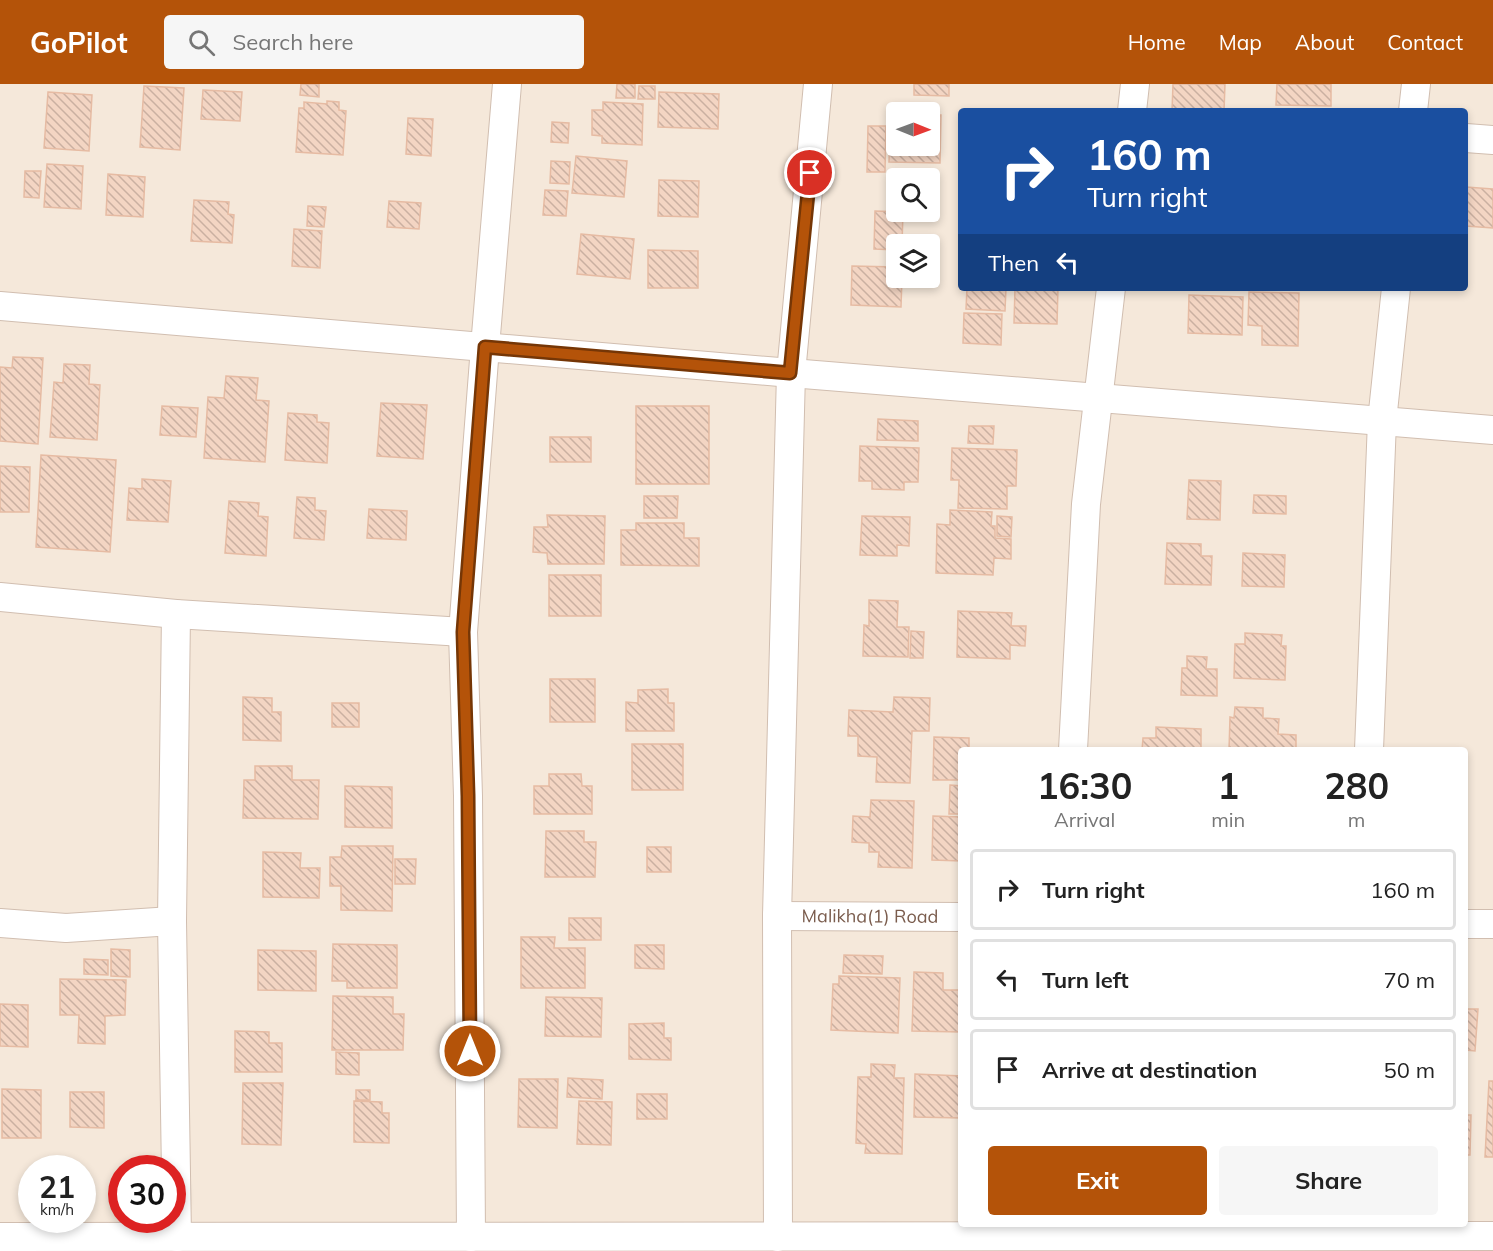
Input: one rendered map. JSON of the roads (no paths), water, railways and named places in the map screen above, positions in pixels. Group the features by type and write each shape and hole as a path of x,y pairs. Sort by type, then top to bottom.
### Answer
{"street":[{"path":"471,1237 468,796 463,632 507,84"},
{"path":"778,1237 777,916 790,373 818,84"},
{"path":"1132,108 1135,84"},
{"path":"1413,108 1416,84"},
{"path":"1468,138 1493,140"},
{"path":"1074,747 1086,504 1112,291"},
{"path":"1369,747 1383,421 1396,291"},
{"path":"0,306 1493,430"},
{"path":"0,597 176,614 463,632"},
{"path":"176,614 172,921 177,1237"},
{"name":"Malikha(1) Road","path":"777,916 958,917"},
{"path":"0,923 66,928 172,921"},
{"path":"1468,924 1493,924"},
{"path":"0,1237 778,1237 1353,1230 1493,1236"}]}
